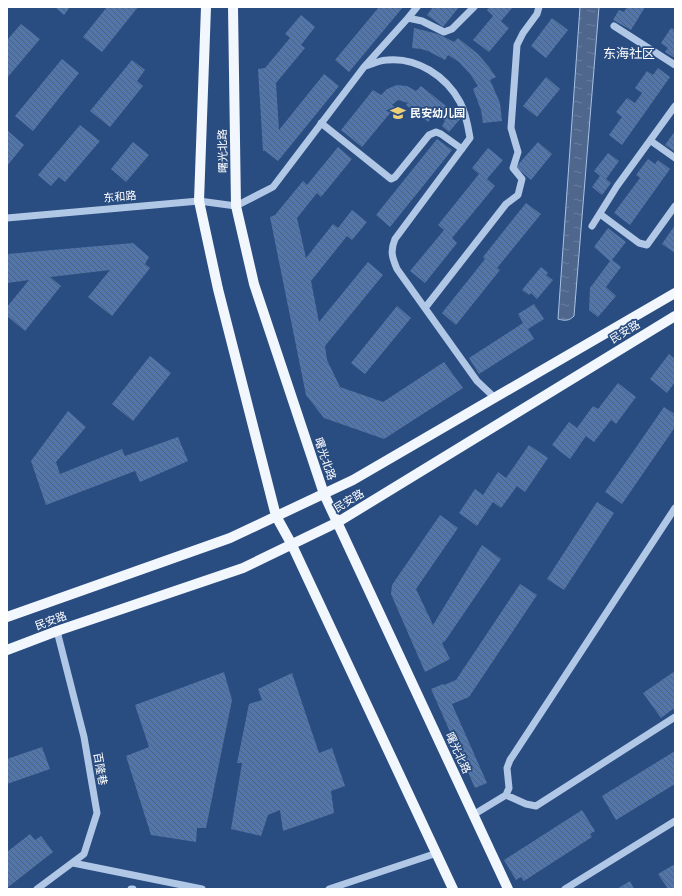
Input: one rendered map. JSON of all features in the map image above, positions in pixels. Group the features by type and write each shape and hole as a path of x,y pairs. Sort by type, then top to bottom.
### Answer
{"main road":[{"name":"曙光北路","path":"206,7 199,201 218,289 276,516 292,545 453,889"},
{"name":"曙光北路","path":"233,7 236,206 254,284 324,494 508,889"},
{"name":"民安路","path":"7,617 230,538 353,480 675,293"},
{"name":"民安路","path":"7,650 57,631 243,568 338,522 675,316"}],"street":[{"path":"236,206 272,187 364,67 417,7"},
{"path":"408,18 422,22 444,32 452,30 474,7"},
{"path":"425,308 506,204 518,194 522,179 513,168 518,152 511,128 517,45 540,7"},
{"path":"614,26 675,65"},
{"path":"364,67 386,60 404,60 418,64 432,71 452,90 466,115 470,138 395,239 392,248 392,256 397,269 476,381 495,398"},
{"path":"592,226 617,186 675,106"},
{"path":"321,123 391,179 395,177 429,135 436,132 462,149"},
{"path":"651,141 675,158"},
{"name":"东和路","path":"7,218 199,201 236,206"},
{"path":"600,214 639,243 647,245 675,206"},
{"path":"473,815 506,795 509,788 507,768 510,760 675,508"},
{"name":"百隆巷","path":"37,889 84,854 97,813 84,737 57,631"},
{"path":"506,795 526,804 536,806 675,717"},
{"path":"564,889 675,821"},
{"path":"329,889 437,853"},
{"path":"73,863 202,889"}],"water":[{"path":"580,7 599,7 574,316 569,320 565,320 558,319"}],"building":[{"path":"55,7 70,7 64,15"},
{"path":"107,7 138,7 102,52 83,37"},
{"path":"379,7 403,7 349,72 335,60"},
{"path":"433,7 459,7 443,27 427,15"},
{"path":"489,7 513,7 501,21 509,28 489,52 473,40 493,16 487,10"},
{"path":"627,7 645,7 631,30 613,20 619,10 624,12"},
{"path":"301,15 315,27 301,45 305,48 276,83 279,130 324,74 339,86 278,161 263,151 258,69 265,68 290,38 285,34"},
{"path":"552,18 568,30 546,58 531,46"},
{"path":"21,24 40,39 7,78 7,40"},
{"path":"414,28 438,34 454,42 458,38 478,54 496,77 490,80 500,103 502,121 483,123 481,110 473,89 478,86 459,62 448,55 445,60 428,51 412,48"},
{"path":"671,28 675,30 675,58 665,52 668,48 661,43"},
{"path":"62,59 79,73 33,131 15,116"},
{"path":"132,60 145,70 137,81 143,86 110,127 90,111"},
{"path":"658,68 670,77 622,145 609,135 622,117 616,112 627,98 635,103 642,93 635,88 647,71 653,75"},
{"path":"546,77 560,89 537,117 523,106"},
{"path":"397,85 407,86 416,91 421,86 461,118 449,132 442,126 445,121 435,113 428,122 406,105 408,103 398,100 392,105 395,107 362,147 341,130 373,90 381,95 387,89"},
{"path":"80,125 100,141 65,182 59,177 51,186 38,175"},
{"path":"7,130 24,145 7,166"},
{"path":"675,131 675,150 674,151 665,145"},
{"path":"437,139 452,150 390,227 376,215"},
{"path":"133,142 149,155 126,182 111,169"},
{"path":"538,142 552,154 531,180 516,167"},
{"path":"338,147 352,159 321,197 317,193 297,218 306,258 333,224 338,228 352,210 367,222 352,240 347,236 311,281 319,322 368,262 383,275 325,346 327,360 340,387 383,402 444,362 463,388 384,439 324,418 306,395 270,217 275,215 303,181 307,185"},
{"path":"488,148 503,160 487,179 495,186 452,238 457,243 425,283 410,271 444,230 438,225 479,174 472,168"},
{"path":"608,153 619,161 606,179 611,183 602,195 592,187 600,176 594,171"},
{"path":"648,159 655,164 658,160 670,169 630,225 614,213 640,178 636,175"},
{"path":"526,203 541,214 497,268 500,270 456,325 442,313 485,259 483,257"},
{"path":"675,225 675,253 662,244"},
{"path":"608,228 626,242 612,260 621,267 606,287 616,296 598,317 589,310 590,288 610,261 594,247"},
{"path":"133,243 149,257 145,264 150,268 112,316 88,297 110,270 50,277 61,286 25,331 7,316 7,307 29,280 7,283 7,254"},
{"path":"541,267 548,273 546,275 553,280 537,299 531,293 529,295 522,290"},
{"path":"534,304 544,319 528,329 534,339 479,374 469,358 523,323 518,314"},
{"path":"397,306 411,318 365,374 351,363"},
{"path":"669,354 675,359 675,382 667,393 650,379"},
{"path":"150,356 171,373 133,421 112,404"},
{"path":"618,383 636,397 616,424 611,420 594,442 586,436 570,459 552,445 569,422 577,428 593,406 598,409"},
{"path":"664,407 675,414 675,427 622,504 605,492"},
{"path":"68,411 86,427 56,462 60,474 122,449 125,456 178,437 188,461 140,482 135,471 46,505 31,461"},
{"path":"529,445 548,458 525,492 517,486 501,508 493,502 477,526 459,513 475,489 483,495 498,472 506,478"},
{"path":"597,502 614,513 564,590 547,579"},
{"path":"440,515 458,528 416,589 433,625 482,545 501,559 445,641 442,643 450,659 425,672 391,594 392,585"},
{"path":"520,584 537,595 469,697 452,704 487,783 475,788 431,689 456,680"},
{"path":"675,671 675,712 673,709 661,718 643,693"},
{"path":"224,672 232,700 206,828 197,828 196,842 151,835 126,756 149,747 135,705"},
{"path":"292,673 319,753 332,748 345,786 331,791 334,813 283,831 280,810 268,815 261,836 231,829 242,763 237,763 249,704 262,700 258,689"},
{"path":"42,747 50,769 7,784 7,759"},
{"path":"675,751 675,784 616,820 602,796"},
{"path":"582,810 595,831 590,834 592,837 524,881 521,877 516,880 504,860"},
{"path":"30,834 35,840 41,836 53,852 7,888 7,852"},
{"path":"675,864 675,889 668,889 658,874"},
{"path":"630,881 634,889 617,889"}],"place":[{"name":"民安幼儿园","path":"398,113"}],"district":[{"name":"东海社区","path":"629,54"}]}
